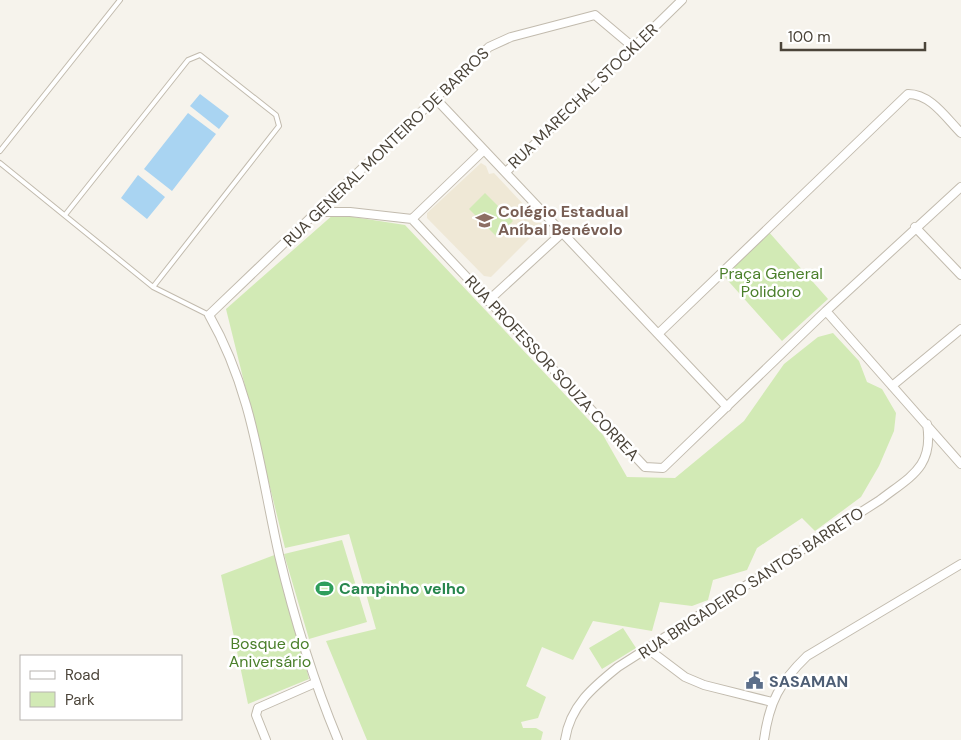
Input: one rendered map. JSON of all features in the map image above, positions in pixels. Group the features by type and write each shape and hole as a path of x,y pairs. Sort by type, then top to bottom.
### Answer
{"street":[{"name":"RUA MARECHAL STOCKLER","path":"506,172 682,0"},
{"name":"RUA GENERAL MONTEIRO DE BARROS","path":"209,315 489,47 511,37 589,15 600,17 633,47"},
{"path":"658,334 908,94 918,94 931,102 961,133"},
{"path":"435,98 727,407"},
{"path":"317,212 350,212 412,219 484,150"},
{"name":"RUA PROFESSOR SOUZA CORREA","path":"412,219 488,302 563,378 645,468 663,468 826,311 961,187"},
{"path":"916,227 961,274"},
{"path":"488,302 562,233"},
{"path":"826,311 961,464"},
{"path":"209,315 242,388 259,451 279,554 315,684 338,740"},
{"path":"892,386 961,329"},
{"name":"RUA BRIGADEIRO SANTOS BARRETO","path":"565,740 566,731 578,704 586,694 618,667 880,500 912,475 922,464 928,451 926,424"},
{"path":"764,740 772,702 787,676 808,656 961,564"},
{"path":"648,649 685,677 704,685 772,702"},
{"path":"266,740 255,711 260,705 315,684"}],"lane":[{"path":"0,151 120,0"},
{"path":"66,215 188,60 200,55 233,79 276,115 279,126 153,287"},
{"path":"0,163 153,287 209,315"}],"shaded area":[{"name":"Colégio Estadual Aníbal Benévolo","path":"481,163 486,166 489,174 494,173 542,226 491,277 484,276 427,218 427,213"}],"green space":[{"path":"485,193 513,221 497,237 469,209"},
{"path":"334,214 405,225 603,435 627,477 675,478 744,421 784,364 818,337 833,333 859,361 867,382 882,389 896,413 894,431 879,466 861,497 815,531 802,518 757,548 747,570 713,580 708,600 692,606 660,602 652,631 593,621 573,660 542,647 526,686 546,697 538,718 521,722 523,728 536,728 543,732 541,740 367,740 326,641 376,629 349,534 285,548 226,309"},
{"name":"Praça General Polidoro","path":"768,231 828,299 782,341 722,274"},
{"name":"Campinho velho","path":"342,540 367,622 309,639 284,554"},
{"name":"Bosque do Aniversário","path":"277,554 309,679 248,704 221,575"},
{"path":"623,628 636,648 602,669 589,648"}],"water":[{"path":"200,94 229,116 219,129 190,106"},
{"path":"188,113 216,134 172,191 144,169"},
{"path":"138,175 165,197 147,219 121,198"}],"place":[{"name":"Colégio Estadual Aníbal Benévolo","path":"484,220"},
{"name":"Campinho velho","path":"325,588"},
{"name":"SASAMAN","path":"755,681"}]}
